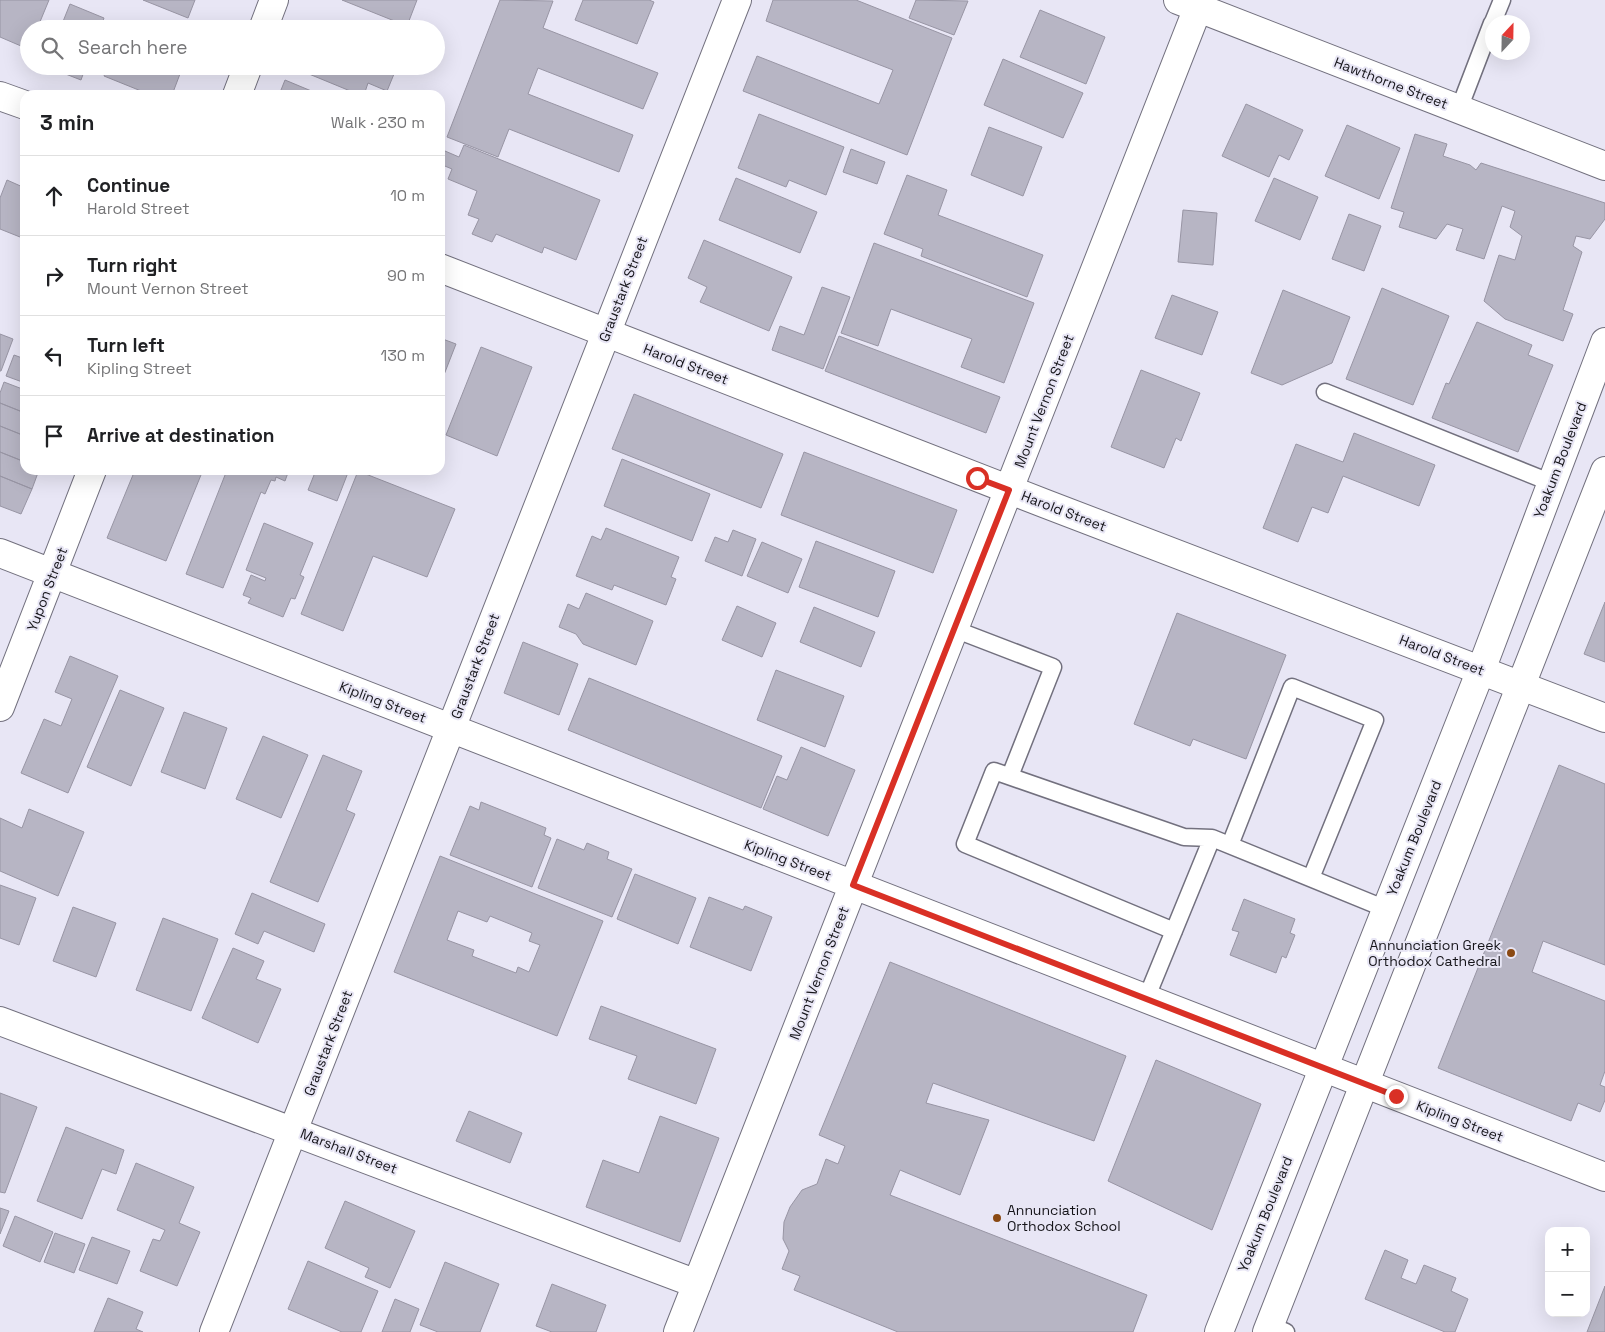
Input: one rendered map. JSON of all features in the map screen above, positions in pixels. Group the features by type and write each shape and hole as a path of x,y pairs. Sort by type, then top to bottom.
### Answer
{"street":[{"path":"266,20 274,0"},
{"name":"Graustark Street","path":"214,1332 737,0"},
{"name":"Hawthorne Street","path":"1193,3 1605,166"},
{"name":"Mount Vernon Street","path":"678,1332 1009,490 1193,3"},
{"path":"238,90 244,75"},
{"path":"0,96 20,104"},
{"name":"Harold Street","path":"445,270 1009,490 1605,718"},
{"name":"Yoakum Boulevard","path":"1219,1332 1481,670 1605,342"},
{"name":"Yupon Street","path":"0,707 90,475"},
{"path":"1275,1330 1366,1084 1521,685 1603,483"},
{"name":"Kipling Street","path":"0,553 1605,1177"},
{"name":"Marshall Street","path":"0,1020 697,1284"}],"lane":[{"path":"1496,15 1502,0"},
{"path":"1459,109 1485,43"},
{"path":"1325,392 1552,483"},
{"path":"954,629 1053,668 1010,776"},
{"path":"1230,845 1292,686 1375,720 1311,878"},
{"path":"1174,931 965,844 994,771 1184,837 1212,838 1386,909"},
{"path":"1146,998 1212,838"}],"building":[{"path":"0,0 49,0 41,20 20,20 20,46 0,37"},
{"path":"143,0 195,0 188,18"},
{"path":"342,0 417,0 409,20 392,20"},
{"path":"500,0 553,1 543,28 658,73 643,109 538,68 528,94 633,135 619,172 509,129 498,157 447,137"},
{"path":"583,0 649,0 654,2 637,44 575,20"},
{"path":"773,0 856,0 952,38 907,155 743,91 757,56 879,104 893,70 766,21"},
{"path":"916,0 968,1 954,35 909,18"},
{"path":"70,4 104,18 103,20 64,20"},
{"path":"1040,10 1105,37 1086,84 1020,57"},
{"path":"1003,59 1083,93 1063,138 984,105"},
{"path":"68,75 83,75 81,80"},
{"path":"180,75 174,90 139,90 104,76"},
{"path":"311,75 394,75 387,90 368,83 366,90 348,90"},
{"path":"285,80 309,90 281,90"},
{"path":"1246,104 1303,130 1289,160 1279,155 1269,177 1222,156"},
{"path":"759,114 844,147 826,195 789,180 786,187 738,168"},
{"path":"1347,125 1400,148 1379,199 1325,176"},
{"path":"989,127 1042,147 1023,196 971,175"},
{"path":"1415,134 1447,144 1443,156 1470,165 1476,170 1481,163 1605,203 1605,219 1590,239 1576,236 1573,246 1582,252 1563,310 1573,314 1563,341 1505,319 1484,301 1499,255 1515,260 1522,236 1510,227 1515,211 1502,206 1484,259 1456,250 1463,229 1447,224 1436,239 1399,227 1404,212 1391,208"},
{"path":"464,145 600,200 576,260 544,247 542,253 496,234 492,242 472,234 479,219 468,215 477,191 448,179 452,169 445,166 445,151 459,157"},
{"path":"851,149 885,162 877,184 843,172"},
{"path":"907,175 947,190 938,215 1043,255 1027,297 921,256 923,249 884,234"},
{"path":"736,178 817,212 800,253 719,220"},
{"path":"1274,178 1318,197 1300,240 1255,221"},
{"path":"7,180 20,186 20,237 0,229 0,198"},
{"path":"1183,210 1217,213 1213,265 1178,262"},
{"path":"1349,214 1381,226 1364,271 1332,259"},
{"path":"704,240 792,277 769,331 700,302 707,287 688,278"},
{"path":"874,243 1034,303 1004,383 961,367 972,339 891,309 878,346 841,333"},
{"path":"822,287 850,297 823,369 772,350 780,326 804,335"},
{"path":"1382,288 1449,316 1413,405 1346,379"},
{"path":"1283,290 1350,317 1332,363 1282,385 1251,373"},
{"path":"1172,295 1218,312 1202,355 1155,338"},
{"path":"1477,322 1532,345 1528,355 1553,365 1518,452 1432,418 1446,383 1449,384"},
{"path":"0,334 13,339 1,371 0,371"},
{"path":"839,336 1000,397 986,433 825,371"},
{"path":"445,340 456,344 445,372"},
{"path":"481,347 532,367 497,456 446,435"},
{"path":"14,355 20,357 20,381 6,376"},
{"path":"1141,370 1200,393 1181,441 1176,438 1164,468 1111,447"},
{"path":"4,382 20,388 20,411 0,403 0,393"},
{"path":"634,394 783,454 761,508 612,449"},
{"path":"0,403 20,411 20,434 0,426"},
{"path":"0,426 20,434 20,460 0,452"},
{"path":"1354,433 1435,465 1419,506 1343,476 1328,513 1312,507 1298,542 1263,528 1296,444 1343,462"},
{"path":"0,452 20,460 20,475 37,475 32,489 0,476"},
{"path":"804,452 957,510 933,573 781,515"},
{"path":"622,459 710,494 692,541 604,506"},
{"path":"133,475 201,475 166,561 107,538"},
{"path":"225,475 287,475 285,481 276,477 275,481 271,480 265,494 261,492 223,588 186,574"},
{"path":"314,475 347,475 337,501 308,490"},
{"path":"356,475 368,475 455,509 427,577 373,556 343,631 301,614"},
{"path":"0,476 32,489 21,514 0,506"},
{"path":"264,523 313,543 300,575 304,577 295,599 291,598 283,617 248,603 251,598 243,595 251,575 265,581 266,578 246,570"},
{"path":"606,528 679,557 671,577 676,579 666,605 614,585 612,590 576,576 592,536 601,540"},
{"path":"733,530 756,539 742,576 705,561 715,537 728,542"},
{"path":"816,541 895,571 878,617 799,587"},
{"path":"762,542 802,559 788,593 747,576"},
{"path":"586,593 653,621 636,665 583,644 576,634 559,627 568,604 579,609"},
{"path":"1605,602 1605,662 1584,654"},
{"path":"737,606 776,623 762,657 722,640"},
{"path":"814,607 875,632 861,667 800,642"},
{"path":"1177,613 1286,655 1246,759 1193,739 1190,746 1134,724"},
{"path":"523,642 578,664 559,715 504,693"},
{"path":"70,656 118,676 68,793 21,773 44,719 61,726 72,699 55,692"},
{"path":"776,670 844,696 825,747 757,720"},
{"path":"589,678 782,756 761,808 568,730"},
{"path":"120,690 164,708 131,786 87,767"},
{"path":"184,712 227,728 205,789 161,772"},
{"path":"263,736 308,755 281,818 236,799"},
{"path":"801,747 855,770 828,836 763,809 777,776 787,780"},
{"path":"323,755 362,771 346,810 355,814 318,902 270,882"},
{"name":"Annunciation Greek Orthodox Cathedral","path":"1559,765 1605,784 1605,965 1543,941 1532,972 1605,1001 1605,1071 1600,1085 1605,1087 1605,1100 1600,1112 1578,1103 1571,1121 1438,1068"},
{"path":"481,802 546,828 544,835 551,838 532,887 450,855 470,806 479,810"},
{"path":"29,809 84,832 58,896 0,871 0,818 22,828"},
{"path":"557,839 584,850 587,843 609,852 607,859 632,869 612,917 538,888"},
{"path":"440,856 603,921 557,1036 394,972","holes":["458,911 487,922 490,916 532,933 529,941 540,945 529,972 518,967 516,973 472,956 474,950 447,940"]},
{"path":"635,874 696,898 678,944 617,919"},
{"path":"0,885 36,898 19,945 0,938"},
{"path":"252,893 325,924 314,952 264,931 258,944 235,934"},
{"path":"709,897 743,910 745,906 772,917 751,971 690,947"},
{"path":"1244,899 1295,919 1290,933 1295,935 1286,958 1282,956 1276,973 1230,955 1239,932 1232,930"},
{"path":"73,907 116,923 96,977 53,961"},
{"path":"163,918 218,939 191,1011 136,990"},
{"path":"233,948 264,961 256,979 281,989 258,1043 202,1018"},
{"path":"890,962 1126,1056 1094,1141 933,1083 926,1103 989,1120 960,1195 900,1170 890,1195 1147,1295 1133,1332 898,1332 794,1290 800,1276 782,1269 789,1251 783,1239 784,1222 790,1207 802,1190 817,1184 826,1159 838,1164 845,1146 819,1135"},
{"path":"601,1006 716,1049 696,1104 628,1079 637,1056 589,1039"},
{"path":"1156,1060 1261,1104 1212,1230 1108,1181"},
{"path":"0,1093 37,1107 5,1193 0,1192"},
{"path":"469,1111 522,1133 510,1163 456,1141"},
{"path":"660,1116 719,1138 680,1242 586,1207 603,1160 639,1173"},
{"path":"66,1127 124,1150 116,1174 102,1169 82,1219 37,1201"},
{"path":"136,1163 194,1187 179,1223 200,1232 177,1286 140,1271 153,1239 160,1241 165,1230 117,1210"},
{"path":"345,1201 415,1231 390,1288 365,1277 369,1268 325,1248"},
{"path":"0,1208 9,1211 0,1234"},
{"path":"15,1216 53,1232 40,1262 3,1246"},
{"path":"55,1233 85,1244 74,1273 44,1262"},
{"path":"92,1237 130,1251 117,1284 79,1270"},
{"path":"1385,1250 1408,1260 1401,1278 1416,1284 1424,1265 1456,1278 1451,1291 1468,1299 1455,1332 1445,1332 1365,1299"},
{"path":"308,1261 378,1291 361,1332 342,1332 288,1309"},
{"path":"445,1262 499,1284 480,1332 438,1332 420,1325"},
{"path":"552,1284 606,1305 596,1332 552,1332 536,1326"},
{"path":"1605,1286 1605,1332 1587,1332"},
{"path":"108,1298 143,1312 136,1329 143,1332 94,1332"},
{"path":"395,1299 419,1309 410,1332 382,1332"}],"place":[{"name":"Annunciation Greek Orthodox Cathedral","path":"1511,953"},
{"name":"Annunciation Orthodox School","path":"997,1218"}],"route":[{"path":"977,478 1009,490 853,885 1396,1096"}]}
